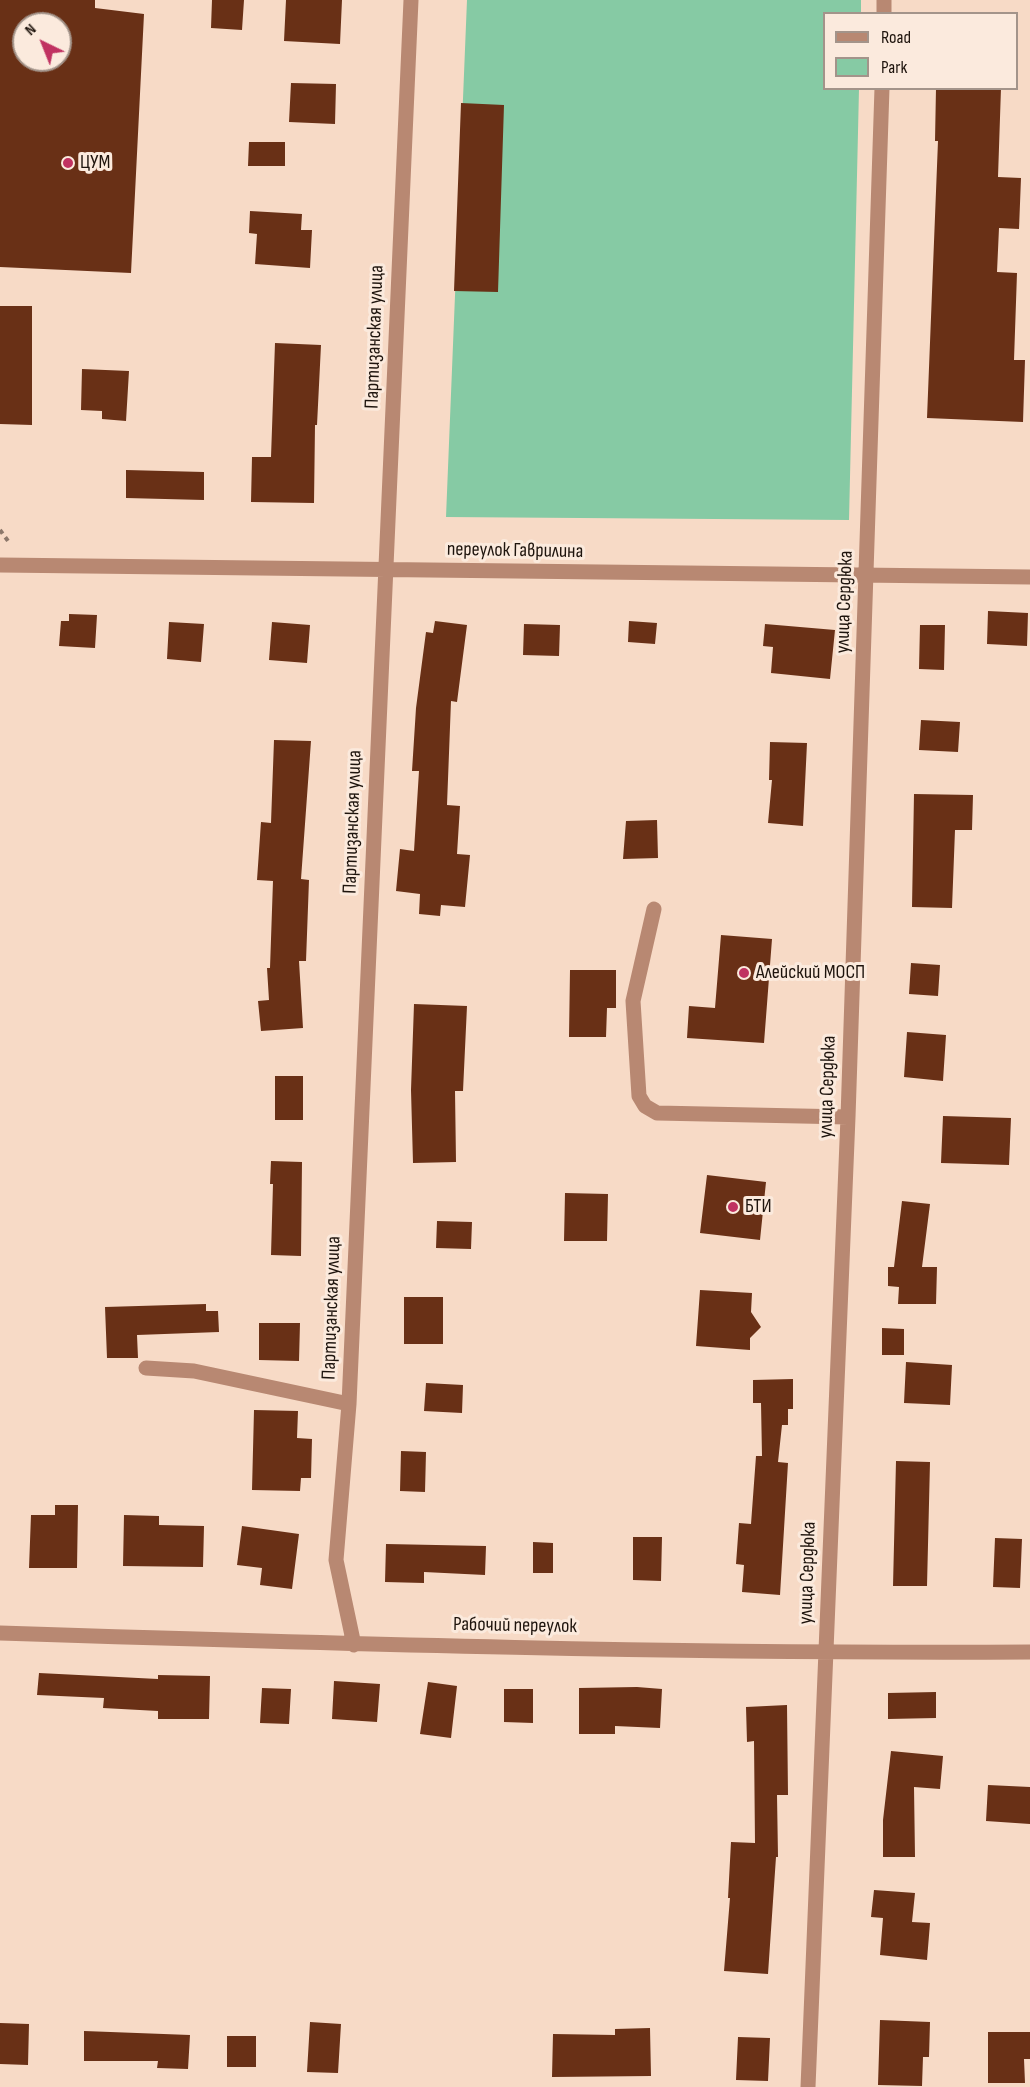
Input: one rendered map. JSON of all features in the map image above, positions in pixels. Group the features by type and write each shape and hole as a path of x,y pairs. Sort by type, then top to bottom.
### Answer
{"street":[{"name":"Партизанская улица","path":"354,1645 336,1560 349,1404 411,0"},
{"name":"улица Сердюка","path":"808,2087 848,1117 882,90"},
{"name":"переулок Гаврилина","path":"0,565 1030,578"},
{"path":"654,909 633,1000 639,1096 645,1106 657,1113 848,1117"},
{"path":"146,1368 194,1371 349,1404"},
{"name":"Рабочий переулок","path":"0,1633 354,1645 826,1653 1030,1652"}],"path":[{"path":"0,530 8,541"}],"green space":[{"path":"467,0 861,0 861,12 823,12 823,90 859,90 849,520 446,517"}],"building":[{"name":"ЦУМ","path":"0,0 95,0 95,8 144,14 131,273 0,267"},
{"path":"212,0 244,0 242,30 211,28"},
{"path":"286,0 342,0 340,44 284,41"},
{"path":"291,83 336,84 335,124 289,122"},
{"path":"936,90 1001,90 998,177 1021,178 1019,229 999,228 997,272 1017,273 1014,360 1025,360 1023,422 927,418 938,141 935,141"},
{"path":"461,103 504,105 498,292 454,291"},
{"path":"249,142 285,142 285,166 248,166"},
{"path":"250,211 302,214 301,230 312,230 310,268 255,264 257,234 249,233"},
{"path":"0,306 32,306 32,425 0,424"},
{"path":"275,343 321,345 317,425 315,425 314,503 251,502 252,457 271,457"},
{"path":"82,369 129,371 126,421 102,419 102,411 81,410"},
{"path":"126,470 204,472 204,500 126,498"},
{"path":"988,611 1028,613 1027,646 987,644"},
{"path":"69,614 97,615 95,648 59,646 61,621 69,621"},
{"path":"435,621 467,625 457,702 451,701 447,805 460,806 457,854 470,855 465,907 441,905 440,916 419,914 420,894 396,891 400,849 414,851 419,771 412,771 416,708 426,632 433,633"},
{"path":"629,621 657,623 655,644 628,642"},
{"path":"169,622 204,624 201,662 167,659"},
{"path":"272,622 310,625 307,663 269,660"},
{"path":"524,624 560,625 559,656 523,655"},
{"path":"765,624 835,630 830,679 771,673 773,647 763,646"},
{"path":"920,625 945,625 944,670 919,669"},
{"path":"921,720 960,722 958,752 919,750"},
{"path":"274,740 311,741 301,879 309,880 306,961 299,961 303,1028 261,1031 258,1001 269,1000 267,968 270,968 273,881 257,880 261,822 271,823"},
{"path":"770,742 807,743 803,826 768,823 772,780 769,780"},
{"path":"914,794 973,795 972,830 955,830 952,908 912,907"},
{"path":"657,820 658,858 623,859 626,821"},
{"name":"Алейский МОСП","path":"721,935 772,939 764,1043 687,1038 689,1006 715,1008"},
{"path":"911,963 940,965 938,996 909,994"},
{"path":"570,970 616,970 616,1008 607,1008 606,1037 569,1037"},
{"path":"414,1004 467,1006 463,1091 455,1091 456,1162 413,1163 411,1090"},
{"path":"907,1032 946,1035 943,1081 904,1077"},
{"path":"275,1076 303,1076 303,1120 275,1120"},
{"path":"943,1116 1011,1118 1009,1165 941,1163"},
{"path":"271,1161 302,1162 301,1256 271,1255 273,1184 270,1184"},
{"name":"БТИ","path":"707,1175 766,1182 760,1240 700,1233"},
{"path":"565,1193 608,1194 607,1241 564,1241"},
{"path":"902,1201 930,1204 922,1267 937,1267 936,1304 898,1304 899,1287 888,1286 888,1267 894,1267"},
{"path":"437,1221 472,1222 471,1249 436,1248"},
{"path":"700,1290 752,1293 751,1312 761,1327 750,1338 750,1350 696,1346"},
{"path":"404,1297 443,1297 443,1344 404,1344"},
{"path":"206,1304 206,1311 218,1311 219,1332 137,1335 138,1358 107,1358 105,1307"},
{"path":"259,1323 300,1323 299,1361 259,1360"},
{"path":"882,1328 904,1329 904,1355 882,1355"},
{"path":"906,1362 952,1365 950,1405 904,1403"},
{"path":"793,1379 793,1409 788,1409 788,1425 782,1425 778,1462 788,1463 780,1595 742,1592 744,1565 736,1564 739,1523 751,1524 756,1456 762,1456 761,1403 753,1403 753,1380"},
{"path":"426,1383 463,1385 462,1413 424,1411"},
{"path":"254,1410 298,1411 297,1438 312,1439 311,1478 301,1478 300,1491 252,1490"},
{"path":"401,1451 426,1452 425,1492 400,1491"},
{"path":"896,1461 930,1462 927,1586 893,1586"},
{"path":"55,1505 78,1505 77,1568 29,1568 31,1515 55,1515"},
{"path":"124,1515 159,1516 159,1525 204,1526 203,1567 123,1566"},
{"path":"242,1526 299,1534 292,1589 260,1585 262,1568 237,1565"},
{"path":"633,1537 662,1537 661,1581 633,1580"},
{"path":"995,1538 1022,1539 1020,1588 993,1587"},
{"path":"533,1542 553,1543 553,1573 533,1573"},
{"path":"386,1544 486,1546 485,1575 424,1572 424,1583 385,1582"},
{"path":"39,1673 158,1679 158,1675 210,1676 209,1719 158,1719 158,1711 103,1708 104,1698 37,1695"},
{"path":"334,1681 380,1684 377,1722 332,1719"},
{"path":"428,1682 457,1686 451,1738 420,1734"},
{"path":"262,1688 291,1689 289,1724 260,1723"},
{"path":"579,1688 662,1689 660,1728 615,1726 615,1734 579,1734"},
{"path":"504,1689 533,1689 533,1723 504,1722"},
{"path":"936,1692 936,1718 888,1719 888,1693"},
{"path":"787,1705 788,1795 777,1795 778,1857 776,1857 768,1974 724,1971 730,1898 728,1898 731,1842 755,1843 754,1741 747,1742 746,1707"},
{"path":"891,1751 943,1756 940,1789 914,1787 915,1857 883,1857 883,1820"},
{"path":"988,1785 1030,1787 1030,1824 986,1821"},
{"path":"874,1890 915,1893 912,1922 930,1923 927,1960 880,1955 883,1918 871,1917"},
{"path":"880,2020 930,2022 929,2057 923,2057 922,2086 878,2085"},
{"path":"310,2022 341,2024 338,2073 307,2072"},
{"path":"0,2023 29,2024 28,2065 0,2064"},
{"path":"650,2028 651,2076 552,2077 553,2034 615,2035 615,2029"},
{"path":"84,2031 190,2035 188,2069 157,2068 158,2061 84,2061"},
{"path":"988,2032 1030,2032 1030,2059 1024,2059 1025,2083 988,2083"},
{"path":"227,2036 256,2036 256,2067 227,2067"},
{"path":"738,2037 770,2038 768,2081 736,2080"}],"place":[{"name":"ЦУМ","path":"68,163"},
{"name":"Алейский МОСП","path":"744,973"},
{"name":"БТИ","path":"733,1207"}]}
